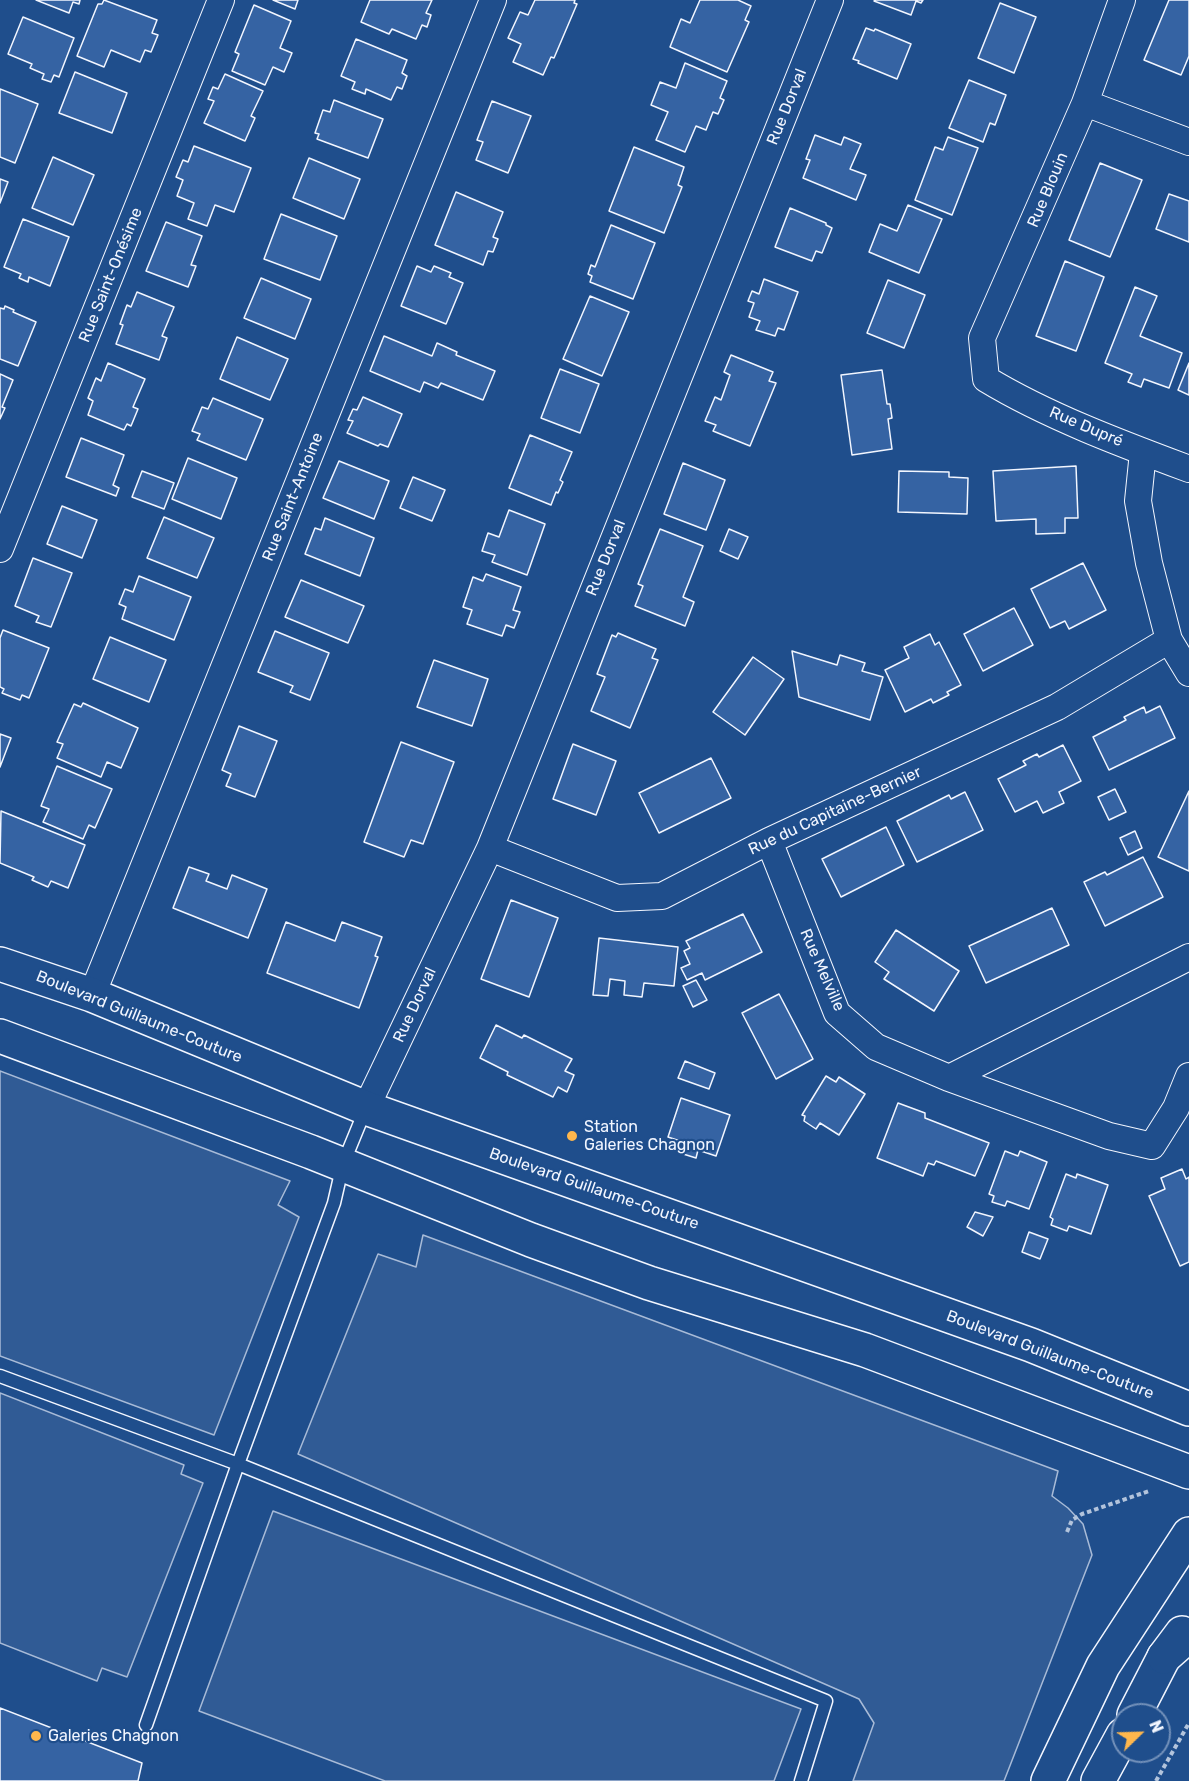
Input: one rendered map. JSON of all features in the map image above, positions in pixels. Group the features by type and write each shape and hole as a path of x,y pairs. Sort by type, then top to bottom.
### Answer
{"main road":[{"name":"Boulevard Guillaume-Couture","path":"0,964 92,994 366,1108 1031,1345 1189,1409"},
{"path":"0,1036 343,1164 531,1240 628,1275 865,1350 1189,1472"},
{"path":"1048,1781 1103,1666 1189,1534"},
{"path":"1140,1703 1164,1657 1189,1625"},
{"path":"1164,1657 1189,1635"},
{"path":"1098,1781 1111,1757"}],"street":[{"name":"Rue Saint-Onésime","path":"0,549 221,0"},
{"name":"Rue Saint-Antoine","path":"92,994 493,0"},
{"name":"Rue Dorval","path":"366,1108 490,848 830,0"},
{"name":"Rue Blouin","path":"986,379 982,338 1085,103 1122,0"},
{"path":"1085,103 1189,142"},
{"name":"Rue Dupré","path":"986,379 1015,396 1143,452 1189,469"},
{"path":"1143,452 1138,501 1149,563 1169,640 1189,673"},
{"name":"Rue du Capitaine-Bernier","path":"490,848 617,898 662,896 769,842 1057,706 1169,640"},
{"name":"Rue Melville","path":"769,842 837,1013 876,1047 949,1078 1109,1136 1152,1146 1176,1108 1189,1076"},
{"path":"949,1078 1189,957"}],"lane":[{"path":"146,1725 333,1203 343,1164 366,1108"},
{"path":"0,1376 238,1464 826,1701 801,1781"}],"path":[{"path":"1067,1532 1072,1521 1082,1514 1154,1489"},
{"path":"1156,1781 1189,1723"}],"shaded area":[{"path":"0,1071 290,1181 278,1205 299,1217 214,1435 0,1356"},
{"path":"423,1235 1058,1471 1052,1496 1068,1508 1083,1524 1092,1555 1004,1781 853,1781 874,1723 859,1699 298,1454 378,1254 416,1267"},
{"path":"0,1393 184,1465 181,1474 203,1483 127,1677 102,1668 97,1681 0,1643"},
{"path":"273,1511 801,1709 774,1781 385,1781 199,1711"}],"building":[{"path":"36,0 80,0 79,4 73,2 69,13"},
{"path":"104,0 157,20 152,33 158,35 151,52 145,50 140,62 111,50 104,67 77,56 98,4 102,4"},
{"path":"273,0 298,0 295,9"},
{"path":"370,0 432,0 426,13 431,15 427,27 422,25 416,39 392,29 389,34 361,22"},
{"path":"535,0 575,0 574,3 577,4 554,58 551,57 543,75 513,62 521,44 508,38 520,12 528,15"},
{"path":"700,0 738,0 751,6 745,20 749,22 727,72 670,47 681,19 690,23"},
{"path":"875,0 923,0 921,3 916,1 911,15"},
{"path":"1169,0 1189,0 1189,56 1181,75 1144,60"},
{"path":"1000,3 1036,17 1014,73 978,58"},
{"path":"254,5 291,21 280,48 292,53 284,72 273,67 265,85 232,71 239,54 235,52"},
{"path":"23,17 74,38 59,77 54,75 51,82 42,79 44,74 30,68 32,64 8,54"},
{"path":"866,28 874,31 875,29 911,44 897,79 853,59"},
{"path":"356,39 407,60 402,73 407,76 402,89 397,87 391,100 366,89 365,94 352,89 355,82 341,76"},
{"path":"685,63 727,81 720,98 724,100 718,114 713,112 706,130 696,126 685,152 656,140 668,112 651,105 660,82 676,88"},
{"path":"75,72 127,93 112,133 59,113"},
{"path":"225,74 263,91 251,116 255,118 245,141 204,123 214,101 208,99 213,87 218,89"},
{"path":"969,80 1006,95 995,125 990,123 983,142 949,128"},
{"path":"0,89 38,104 15,163 0,157"},
{"path":"334,100 383,119 368,158 317,139 319,134 315,133 323,110 330,112"},
{"path":"492,101 531,116 508,173 476,160 483,142 477,140"},
{"path":"815,135 841,145 844,137 861,144 850,169 866,175 856,200 803,178 810,160 806,159"},
{"path":"948,137 978,148 952,215 915,200 935,147 943,150"},
{"path":"194,146 251,168 234,212 215,205 207,226 188,219 194,203 177,196 183,180 176,177 183,160 188,162"},
{"path":"634,147 684,167 678,185 682,187 664,233 609,211"},
{"path":"53,157 94,175 73,225 32,208"},
{"path":"309,158 360,179 344,219 293,198"},
{"path":"1100,163 1142,180 1110,257 1069,240"},
{"path":"0,179 8,182 0,203"},
{"path":"456,192 503,212 493,237 498,239 493,252 488,251 483,265 435,245"},
{"path":"1169,194 1189,201 1189,242 1156,229"},
{"path":"908,205 942,219 919,273 869,252 880,224 897,231"},
{"path":"790,208 826,223 832,228 822,253 816,251 812,261 775,247"},
{"path":"281,214 337,236 320,280 264,259"},
{"path":"23,219 69,237 50,286 29,277 28,282 19,278 21,274 4,267"},
{"path":"166,222 202,236 191,265 196,266 188,287 146,271"},
{"path":"611,225 655,243 633,299 590,282 592,276 588,274 591,265 595,267"},
{"path":"1065,261 1104,277 1076,351 1036,336"},
{"path":"417,266 431,272 434,266 451,273 449,277 463,283 446,324 401,306"},
{"path":"261,278 311,299 295,339 244,318"},
{"path":"764,279 798,292 784,330 778,328 775,336 756,330 760,321 749,317 754,303 748,301 752,291 759,294"},
{"path":"888,280 925,295 904,348 867,333"},
{"path":"1135,287 1157,296 1140,336 1182,353 1169,388 1144,379 1141,387 1128,382 1132,374 1105,363"},
{"path":"137,292 174,307 162,336 167,338 159,360 116,344 127,305 131,307"},
{"path":"590,296 629,312 602,376 563,359"},
{"path":"5,306 36,322 18,366 0,359 0,308 4,309"},
{"path":"384,336 432,356 437,343 457,352 456,355 495,371 483,400 441,383 438,388 424,382 420,392 370,371"},
{"path":"237,337 288,359 270,400 220,379"},
{"path":"731,355 773,372 769,381 776,383 750,446 713,431 716,425 705,421 715,397 721,400 730,375 724,372"},
{"path":"108,363 145,379 133,407 138,409 131,426 127,424 124,430 88,415 93,401 88,398 96,378 101,381"},
{"path":"1189,363 1189,395 1178,390"},
{"path":"560,369 599,384 580,433 541,418"},
{"path":"882,370 887,404 890,404 892,418 888,419 892,449 852,455 841,375"},
{"path":"0,374 13,380 2,407 5,408 0,419"},
{"path":"363,397 402,414 388,447 380,444 378,446 347,433 353,421 348,420 353,409 357,410"},
{"path":"213,398 263,419 246,460 197,440 200,434 192,431 202,407 208,409"},
{"path":"530,435 572,452 560,480 563,482 551,505 509,488"},
{"path":"81,438 124,455 113,485 119,488 116,496 66,477"},
{"path":"188,458 237,478 221,519 172,499"},
{"path":"339,461 389,481 374,519 323,498"},
{"path":"683,463 725,480 706,530 664,514"},
{"path":"1076,466 1078,518 1065,518 1065,533 1036,534 1036,519 996,521 993,471"},
{"path":"142,471 174,483 164,509 132,497"},
{"path":"899,471 949,472 949,477 968,478 967,514 898,512"},
{"path":"413,477 445,490 432,521 400,508"},
{"path":"62,506 97,520 82,558 47,544"},
{"path":"509,510 545,524 527,575 492,562 495,555 482,551 488,533 499,537"},
{"path":"164,517 214,538 197,578 147,558"},
{"path":"325,518 374,538 360,576 305,554 315,528 321,530"},
{"path":"660,529 703,546 683,597 694,602 685,626 635,606 643,586 638,584"},
{"path":"729,529 748,537 738,559 720,551"},
{"path":"33,558 72,573 51,627 36,622 39,616 15,606"},
{"path":"1083,563 1106,610 1069,629 1065,621 1050,628 1031,589"},
{"path":"486,574 521,587 513,610 520,612 514,628 506,625 502,636 467,624 472,610 463,607 473,577 483,581"},
{"path":"139,576 191,597 174,640 122,619 126,607 119,604 125,589 133,592"},
{"path":"301,580 364,606 348,643 285,617"},
{"path":"1014,608 1033,645 983,671 964,634"},
{"path":"3,630 49,648 29,698 22,695 20,700 2,693 4,689 0,687 0,638"},
{"path":"275,631 329,653 310,700 290,692 293,686 258,672"},
{"path":"618,633 656,649 652,658 658,660 630,728 591,711 605,677 597,674 612,635 616,637"},
{"path":"930,634 935,645 939,642 961,685 947,692 949,695 933,703 931,699 905,712 885,670 909,658 904,647"},
{"path":"110,637 166,660 149,702 93,679"},
{"path":"792,651 837,665 840,655 865,663 862,671 883,677 870,720 799,697"},
{"path":"753,657 784,679 745,735 713,712"},
{"path":"434,660 488,679 472,726 417,707"},
{"path":"83,703 138,728 121,768 107,762 101,777 57,758 63,744 57,742 74,704 81,707"},
{"path":"1160,706 1175,738 1109,770 1093,737 1126,720 1124,717 1144,707 1146,713"},
{"path":"239,726 277,741 255,797 226,786 231,774 222,770"},
{"path":"0,734 11,738 0,767"},
{"path":"401,742 454,762 423,844 411,840 404,857 364,842"},
{"path":"573,744 616,761 596,815 553,799"},
{"path":"1063,745 1081,781 1059,792 1064,803 1043,813 1037,801 1015,812 998,779 1026,765 1023,761 1037,754 1039,757"},
{"path":"711,758 731,798 659,833 639,793"},
{"path":"57,766 112,789 95,828 89,825 83,839 43,822 49,809 41,806"},
{"path":"1115,789 1126,812 1109,820 1098,797"},
{"path":"1189,791 1189,871 1158,857"},
{"path":"965,792 983,830 917,862 897,821 949,795 951,799"},
{"path":"1,811 85,845 68,888 51,881 48,887 32,880 34,877 0,863"},
{"path":"886,827 904,865 841,897 822,859"},
{"path":"1135,831 1142,848 1128,855 1120,838"},
{"path":"1143,857 1163,897 1105,926 1084,882 1105,872 1107,875"},
{"path":"189,867 209,874 206,881 227,889 232,875 267,889 248,938 173,908"},
{"path":"511,900 558,918 529,997 481,979"},
{"path":"1052,908 1069,945 986,983 969,946"},
{"path":"743,914 762,952 705,980 702,973 687,980 681,968 690,964 684,951 690,948 686,941"},
{"path":"286,922 335,941 342,922 382,937 375,956 378,957 359,1008 267,973"},
{"path":"896,930 959,971 934,1011 884,979 889,972 875,962"},
{"path":"599,938 678,947 674,986 644,983 642,997 624,995 625,981 610,979 608,996 593,995"},
{"path":"696,980 707,1000 693,1007 683,986"},
{"path":"779,994 813,1059 776,1079 742,1013"},
{"path":"496,1025 522,1038 524,1035 572,1059 565,1071 574,1075 567,1092 558,1087 553,1097 507,1075 508,1072 480,1058"},
{"path":"685,1061 715,1073 709,1089 678,1078"},
{"path":"826,1076 836,1082 839,1077 865,1094 839,1135 820,1123 816,1129 804,1121 805,1116 802,1115"},
{"path":"681,1098 730,1115 716,1156 698,1150 696,1158 680,1153 683,1142 668,1137"},
{"path":"898,1103 925,1113 925,1118 989,1143 975,1176 936,1161 934,1165 928,1163 923,1176 877,1158"},
{"path":"1005,1151 1018,1156 1020,1151 1047,1162 1029,1209 1007,1201 1005,1206 992,1202 994,1196 989,1194"},
{"path":"1182,1169 1186,1179 1189,1177 1189,1262 1180,1266 1149,1196 1165,1189 1161,1178"},
{"path":"1066,1174 1076,1178 1077,1174 1108,1185 1091,1234 1069,1226 1067,1231 1051,1225 1053,1219 1050,1217"},
{"path":"975,1212 993,1217 983,1236 967,1227"},
{"path":"1029,1232 1048,1239 1040,1259 1022,1252"},
{"name":"Galeries Chagnon","path":"0,1708 142,1763 138,1781 0,1781"}],"place":[{"name":"Station Galeries Chagnon","path":"572,1136"},
{"name":"Galeries Chagnon","path":"36,1736"}]}
